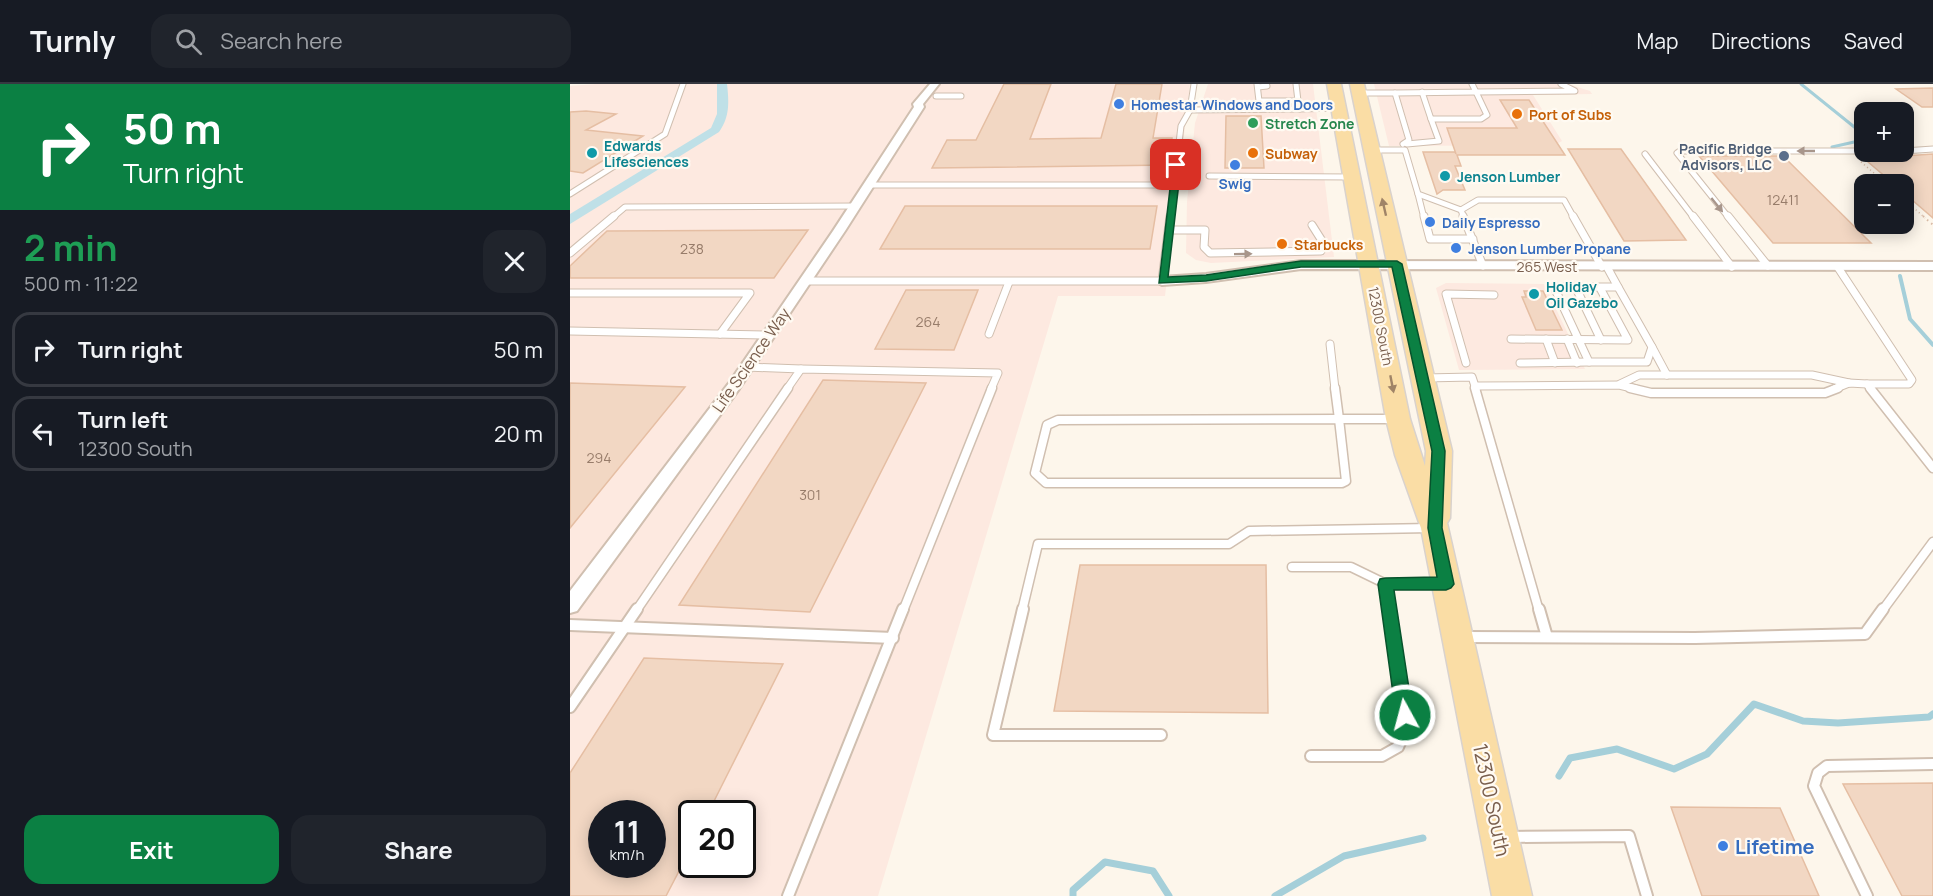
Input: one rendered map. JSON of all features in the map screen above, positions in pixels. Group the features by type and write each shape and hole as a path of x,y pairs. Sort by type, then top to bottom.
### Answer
{"main road":[{"name":"12300 South","path":"1334,84 1398,420 1408,455 1435,528 1512,896"},
{"name":"12300 South","path":"1358,88 1439,451 1435,528"}],"street":[{"name":"Life Science Way","path":"919,107 918,104 935,84"},
{"name":"Life Science Way","path":"570,605 680,461 747,367 919,107 936,96 945,84"},
{"name":"265 West","path":"1162,281 1206,278 1301,264 1604,267 1933,266"}],"lane":[{"path":"570,195 665,134 682,84"},
{"path":"806,280 1162,281 1181,126 1190,110 1194,84"},
{"path":"1431,119 1481,119 1487,115 1472,84"},
{"path":"1358,88 1395,93 1575,91 1561,84"},
{"path":"1267,89 1258,88 1258,101 1298,101"},
{"path":"1294,88 1299,109"},
{"path":"1395,93 1407,144"},
{"path":"1371,147 1439,141 1422,93"},
{"path":"936,96 961,96"},
{"path":"1190,110 1339,108"},
{"path":"1371,147 1405,150 1430,239 1473,239"},
{"path":"1914,150 1933,149"},
{"path":"1768,266 1677,153 1680,151 1854,151"},
{"path":"1645,154 1732,267"},
{"path":"1209,176 1352,177"},
{"path":"869,185 1174,185"},
{"path":"1418,194 1461,210 1483,266"},
{"path":"1461,210 1478,200 1564,200 1604,267 1619,287 1667,375"},
{"path":"570,253 626,207 855,206"},
{"path":"1169,230 1205,230 1204,247 1210,253 1321,251 1324,244 1312,225"},
{"path":"1619,385 1639,375 1812,375 1848,383 1909,384 1912,380 1837,266"},
{"path":"990,334 1009,282"},
{"path":"1588,362 1554,287 1619,287"},
{"path":"1576,288 1601,339"},
{"path":"1511,339 1628,340 1600,288"},
{"path":"570,293 750,293 720,334"},
{"path":"1466,363 1446,294 1494,295"},
{"path":"570,331 769,335"},
{"path":"1546,339 1555,363"},
{"path":"1567,339 1577,363"},
{"path":"1330,344 1339,419 1346,481 1342,483 1046,483 1035,473 1047,425 1058,420 1339,419 1398,420"},
{"path":"1520,363 1647,362 1652,347"},
{"path":"747,367 998,373 788,896"},
{"path":"570,707 801,369"},
{"path":"1422,378 1472,377 1548,637"},
{"path":"1475,386 1619,385 1652,393 1825,393 1848,383"},
{"path":"1867,384 1933,468"},
{"path":"1161,735 993,735 1038,544 1229,544 1249,531 1435,528"},
{"path":"1457,637 1865,634 1933,542"},
{"path":"1292,567 1352,567 1386,584 1446,584"},
{"path":"1311,756 1382,756 1398,747 1402,738 1406,728 1386,584"},
{"path":"570,625 893,638"},
{"path":"1867,896 1814,786 1818,773 1827,766 1933,764"},
{"path":"1500,838 1629,836 1647,896"}],"path":[{"path":"1861,162 1875,174"},
{"path":"1914,208 1933,225"}],"shaded area":[{"path":"596,84 1190,84 1165,296 1058,296 878,896 570,896 570,86"},
{"path":"1208,84 1313,84 1334,257 1211,263 1196,260 1186,253 1187,202 1195,123"},
{"path":"1374,84 1568,84 1590,91 1592,94 1533,95 1562,141 1555,145 1389,146"},
{"path":"1446,283 1544,284 1585,369 1459,370 1436,288"}],"building":[{"path":"1004,84 1051,84 1030,139 1101,138 1116,84 1162,84 1153,138 1172,138 1170,165 932,168 947,140 976,140"},
{"path":"1933,88 1933,107 1922,107 1896,89"},
{"path":"1500,100 1529,100 1565,155 1457,155 1461,166 1455,166 1465,190 1443,190 1437,194 1423,152 1455,152 1456,154 1447,128 1517,128"},
{"name":"Edwards Lifesciences","path":"570,112 616,114 586,130 643,136 583,173 570,171"},
{"path":"1226,116 1261,116 1264,168 1225,168"},
{"path":"1568,149 1621,149 1686,240 1624,241"},
{"path":"1933,154 1933,218 1914,202 1914,174 1882,174 1868,162 1914,162 1914,155"},
{"path":"1699,156 1783,156 1854,226 1854,234 1862,234 1871,243 1773,243"},
{"path":"905,206 1157,206 1150,249 880,249"},
{"path":"808,230 774,278 570,278 570,266 607,231"},
{"path":"906,290 978,290 954,350 875,349"},
{"path":"1524,291 1543,291 1562,330 1536,330 1522,297 1526,297"},
{"path":"823,380 926,383 810,612 679,605"},
{"path":"570,383 685,387 570,528"},
{"path":"1080,565 1266,565 1268,713 1054,711"},
{"path":"644,658 783,664 715,800 678,800 678,873 666,896 570,896 570,773"},
{"path":"1933,783 1933,896 1902,896 1843,784"},
{"path":"1671,807 1780,808 1819,896 1702,896"}],"waterway":[{"path":"570,220 715,130 722,114 722,84"},
{"path":"1801,84 1858,130 1863,140 1832,147"},
{"path":"1900,276 1910,319 1933,345"},
{"path":"1559,776 1570,758 1617,749 1674,769 1707,754 1754,704 1803,721 1838,723 1929,717 1933,714"},
{"path":"1275,896 1344,856 1423,838"},
{"path":"1073,896 1073,890 1105,862 1153,871 1169,896"}],"place":[{"name":"Homestar Windows and Doors","path":"1119,104"},
{"name":"Port of Subs","path":"1517,114"},
{"name":"Stretch Zone","path":"1253,123"},
{"name":"Edwards Lifesciences","path":"592,153"},
{"name":"Subway","path":"1253,153"},
{"name":"Pacific Bridge Advisors, LLC","path":"1784,156"},
{"name":"Swig","path":"1235,165"},
{"name":"Jenson Lumber","path":"1445,176"},
{"name":"Daily Espresso","path":"1430,222"},
{"name":"Starbucks","path":"1282,244"},
{"name":"Jenson Lumber Propane","path":"1456,248"},
{"name":"Holiday Oil Gazebo","path":"1534,294"},
{"name":"Lifetime","path":"1723,846"}],"route":[{"path":"1176,165 1162,281 1206,278 1301,264 1397,264 1439,451 1435,528 1446,584 1386,584 1405,715"}]}
